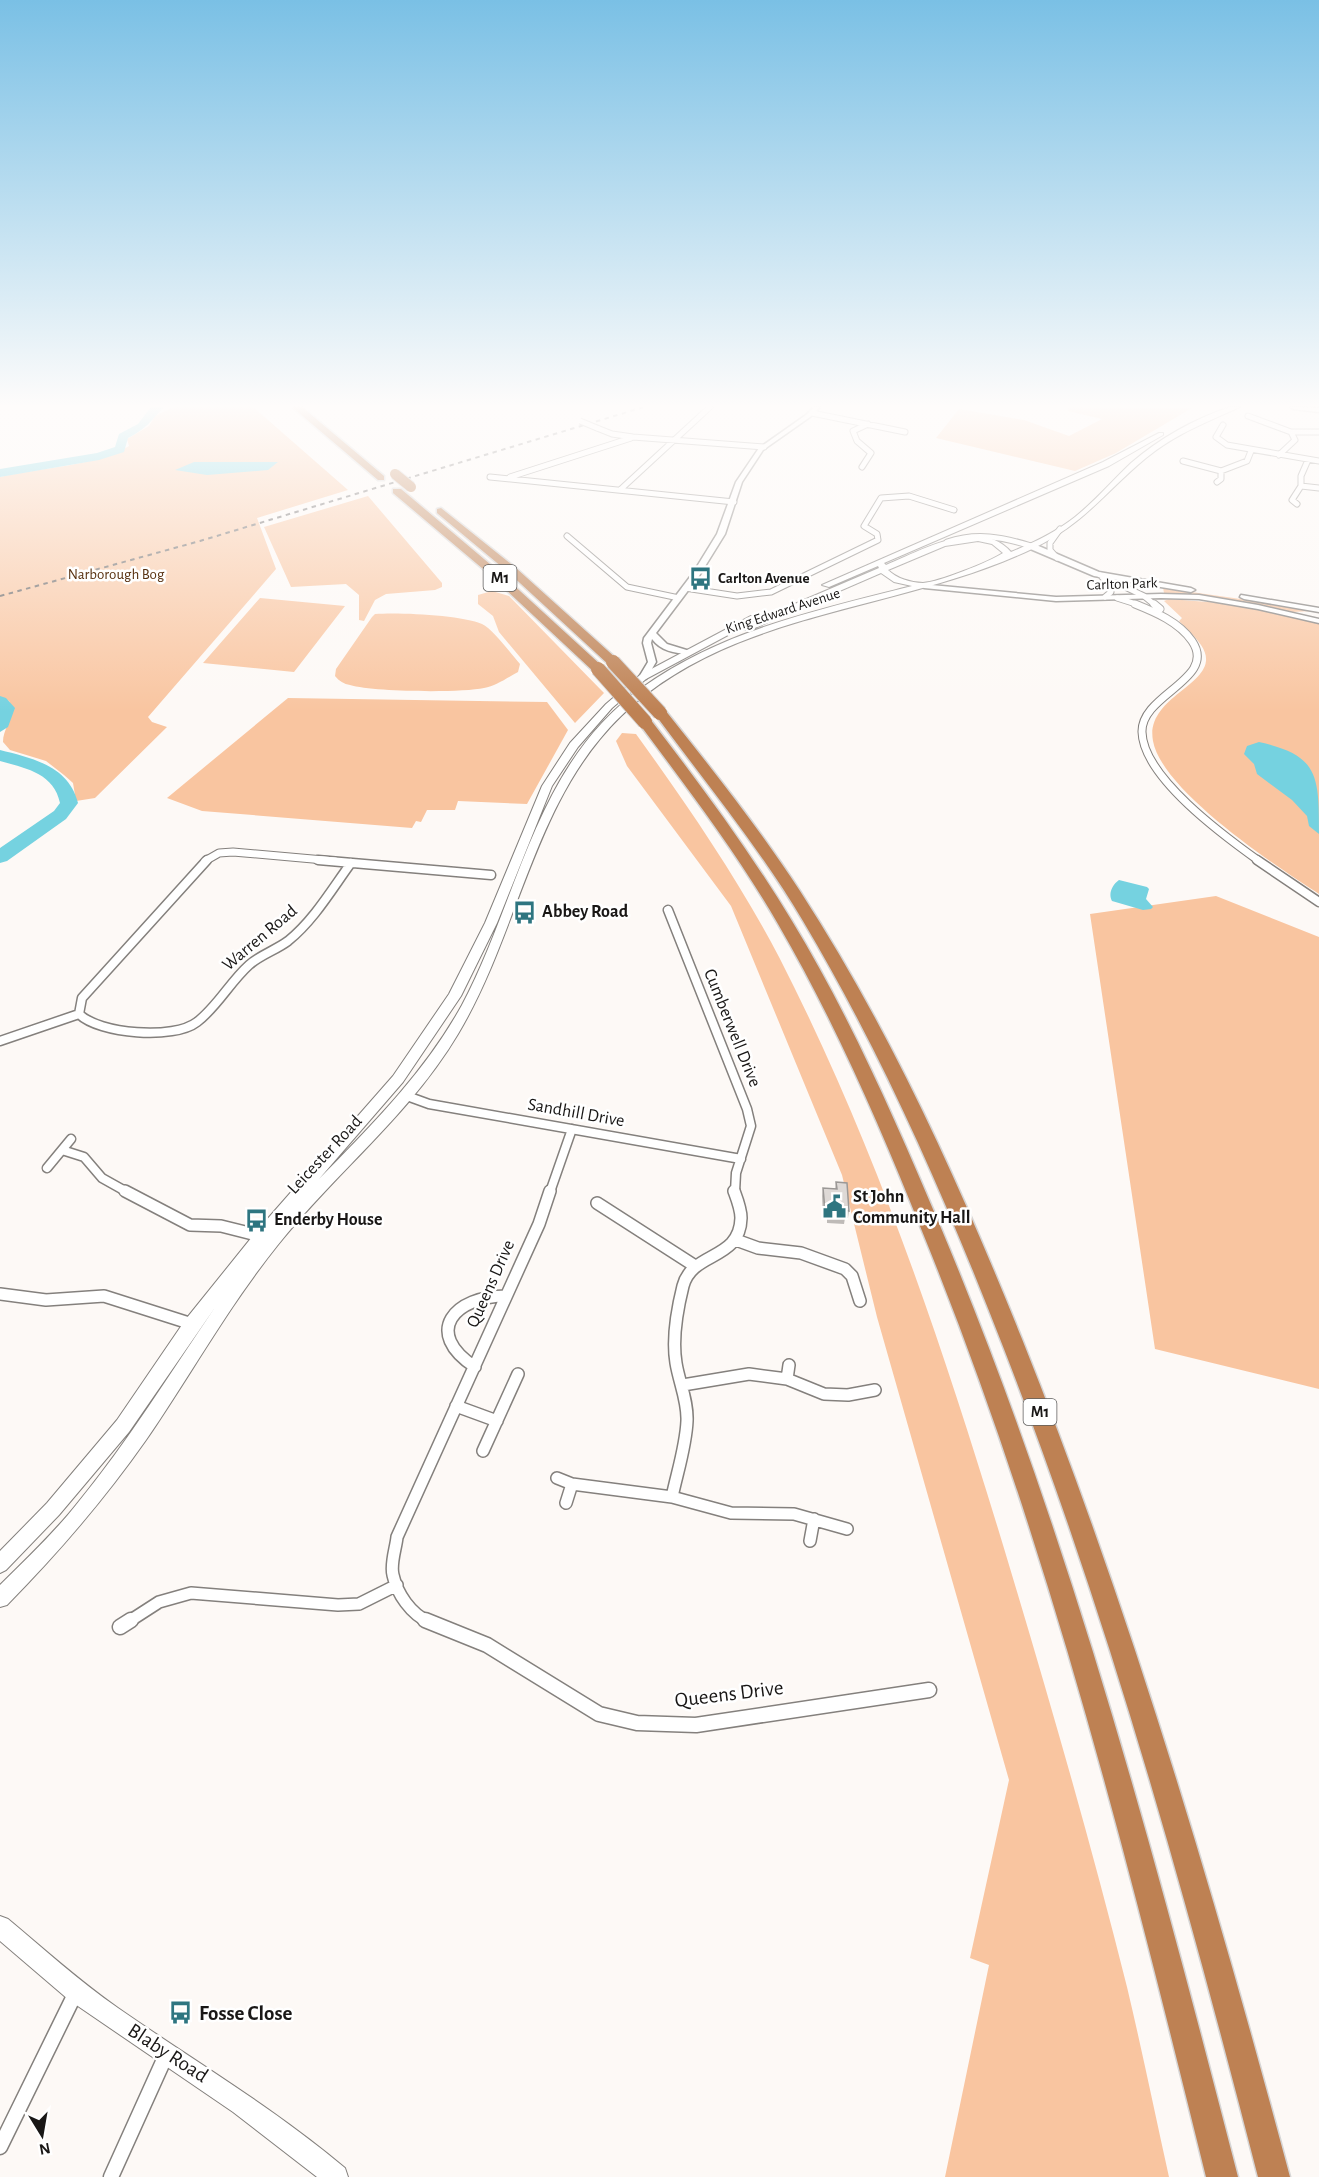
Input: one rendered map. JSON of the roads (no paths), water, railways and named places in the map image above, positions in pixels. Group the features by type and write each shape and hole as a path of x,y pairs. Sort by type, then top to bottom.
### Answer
{"highway":[{"name":"M1","path":"418,509 510,587 652,718 733,807 811,920 858,1006 926,1139 978,1257 1030,1384 1080,1520 1136,1686 1189,1863 1274,2177"},
{"name":"M1","path":"438,509 512,570 613,662 785,922 818,981 882,1113 962,1299 999,1397 1048,1542 1099,1708 1158,1922 1222,2177"}],"main road":[{"name":"King Edward Avenue","path":"594,730 609,706 643,677 728,629 879,560 1001,509"},
{"name":"King Edward Avenue","path":"594,730 650,686 714,650 806,616 924,586 998,561 1031,546 1077,519 1087,509"},
{"name":"King Edward Avenue","path":"692,650 942,544 967,539 989,539 1002,545 1008,554 998,561"},
{"path":"879,560 882,570 897,580 924,586"},
{"name":"Leicester Road","path":"0,1598 64,1533 138,1436 208,1328 274,1239 423,1076 460,1020 486,969 554,798 594,730"},
{"name":"Leicester Road","path":"0,1564 53,1509 123,1426 192,1324 261,1236 398,1079 455,996 491,923 547,786 574,745 594,730"},
{"name":"Blaby Road","path":"0,1927 76,1992 253,2111 306,2150 336,2177"}],"street":[{"path":"643,677 652,662 647,643 721,534 731,509"},
{"path":"686,588 744,596 771,592 878,540 877,534 864,526 875,509"},
{"path":"950,509 954,510"},
{"path":"1058,558 1050,550 1050,543 1060,529"},
{"name":"Carlton Park","path":"942,544 962,536 987,534 1031,546 1097,574 1319,614"},
{"path":"567,536 627,587 679,598"},
{"path":"1097,574 1144,596 1191,638 1197,660 1191,673 1148,708 1145,713 1142,741 1147,756 1174,789 1212,825 1279,876 1319,902"},
{"path":"1097,574 1111,588 1111,592 1105,597"},
{"name":"Carlton Park","path":"924,586 1025,597 1144,596 1214,599 1319,614"},
{"path":"1118,598 1165,615"},
{"path":"653,634 656,641 665,648 692,650"},
{"path":"0,1041 79,1014 82,998 212,856 233,852 491,875"},
{"name":"Warren Road","path":"79,1014 86,1022 100,1027 162,1032 196,1023 250,964 287,941 305,925 351,862"},
{"name":"Cumberwell Drive","path":"668,910 747,1109 751,1126 734,1189 741,1217 736,1239"},
{"name":"Sandhill Drive","path":"407,1096 429,1104 741,1159"},
{"name":"Queens Drive","path":"572,1129 539,1224 398,1537 392,1574 405,1602 420,1618 487,1645 599,1714 637,1723 696,1725 929,1690"},
{"path":"47,1168 71,1139"},
{"path":"62,1150 84,1157 102,1178 169,1216 190,1225 221,1226 261,1236"},
{"path":"597,1203 695,1266"},
{"path":"672,1497 687,1421 683,1385 676,1364 674,1342 683,1285 687,1275 695,1266 729,1247 736,1239 758,1248 801,1253 845,1269 852,1276 860,1301"},
{"path":"0,1294 46,1300 104,1296 192,1324"},
{"path":"476,1367 459,1356 453,1349 449,1340 449,1322 453,1314 469,1302 492,1296 506,1296"},
{"path":"787,1379 789,1365"},
{"path":"483,1451 518,1374"},
{"path":"683,1385 749,1374 787,1379 824,1394 849,1395 874,1390"},
{"path":"456,1406 497,1421"},
{"path":"557,1478 572,1484 672,1497 731,1513 795,1514 846,1529"},
{"path":"566,1503 572,1484"},
{"path":"810,1541 814,1520"},
{"path":"120,1627 159,1602 191,1593 338,1605 359,1604 397,1585"},
{"path":"0,2147 76,1992"},
{"path":"111,2177 167,2053"}],"water":[{"path":"1259,742 1294,754 1312,771 1318,797 1319,834 1309,826 1307,816 1292,800 1257,774 1254,764 1244,754 1247,746"},
{"path":"1119,880 1147,887 1149,889 1146,899 1153,907 1143,910 1112,901 1111,890"}],"waterway":[{"path":"0,701 7,708 0,727"},
{"path":"0,755 27,762 48,772 60,783 69,803 60,815 0,857"}],"railway":[{"path":"0,596 200,541 307,509"}],"place":[{"name":"Carlton Avenue","path":"700,578"},
{"name":"Abbey Road","path":"524,912"},
{"name":"St John Community Hall","path":"835,1207"},
{"name":"Enderby House","path":"256,1220"},
{"name":"Fosse Close","path":"181,2013"}],"park label":[{"name":"Narborough Bog","path":"116,574"}]}
